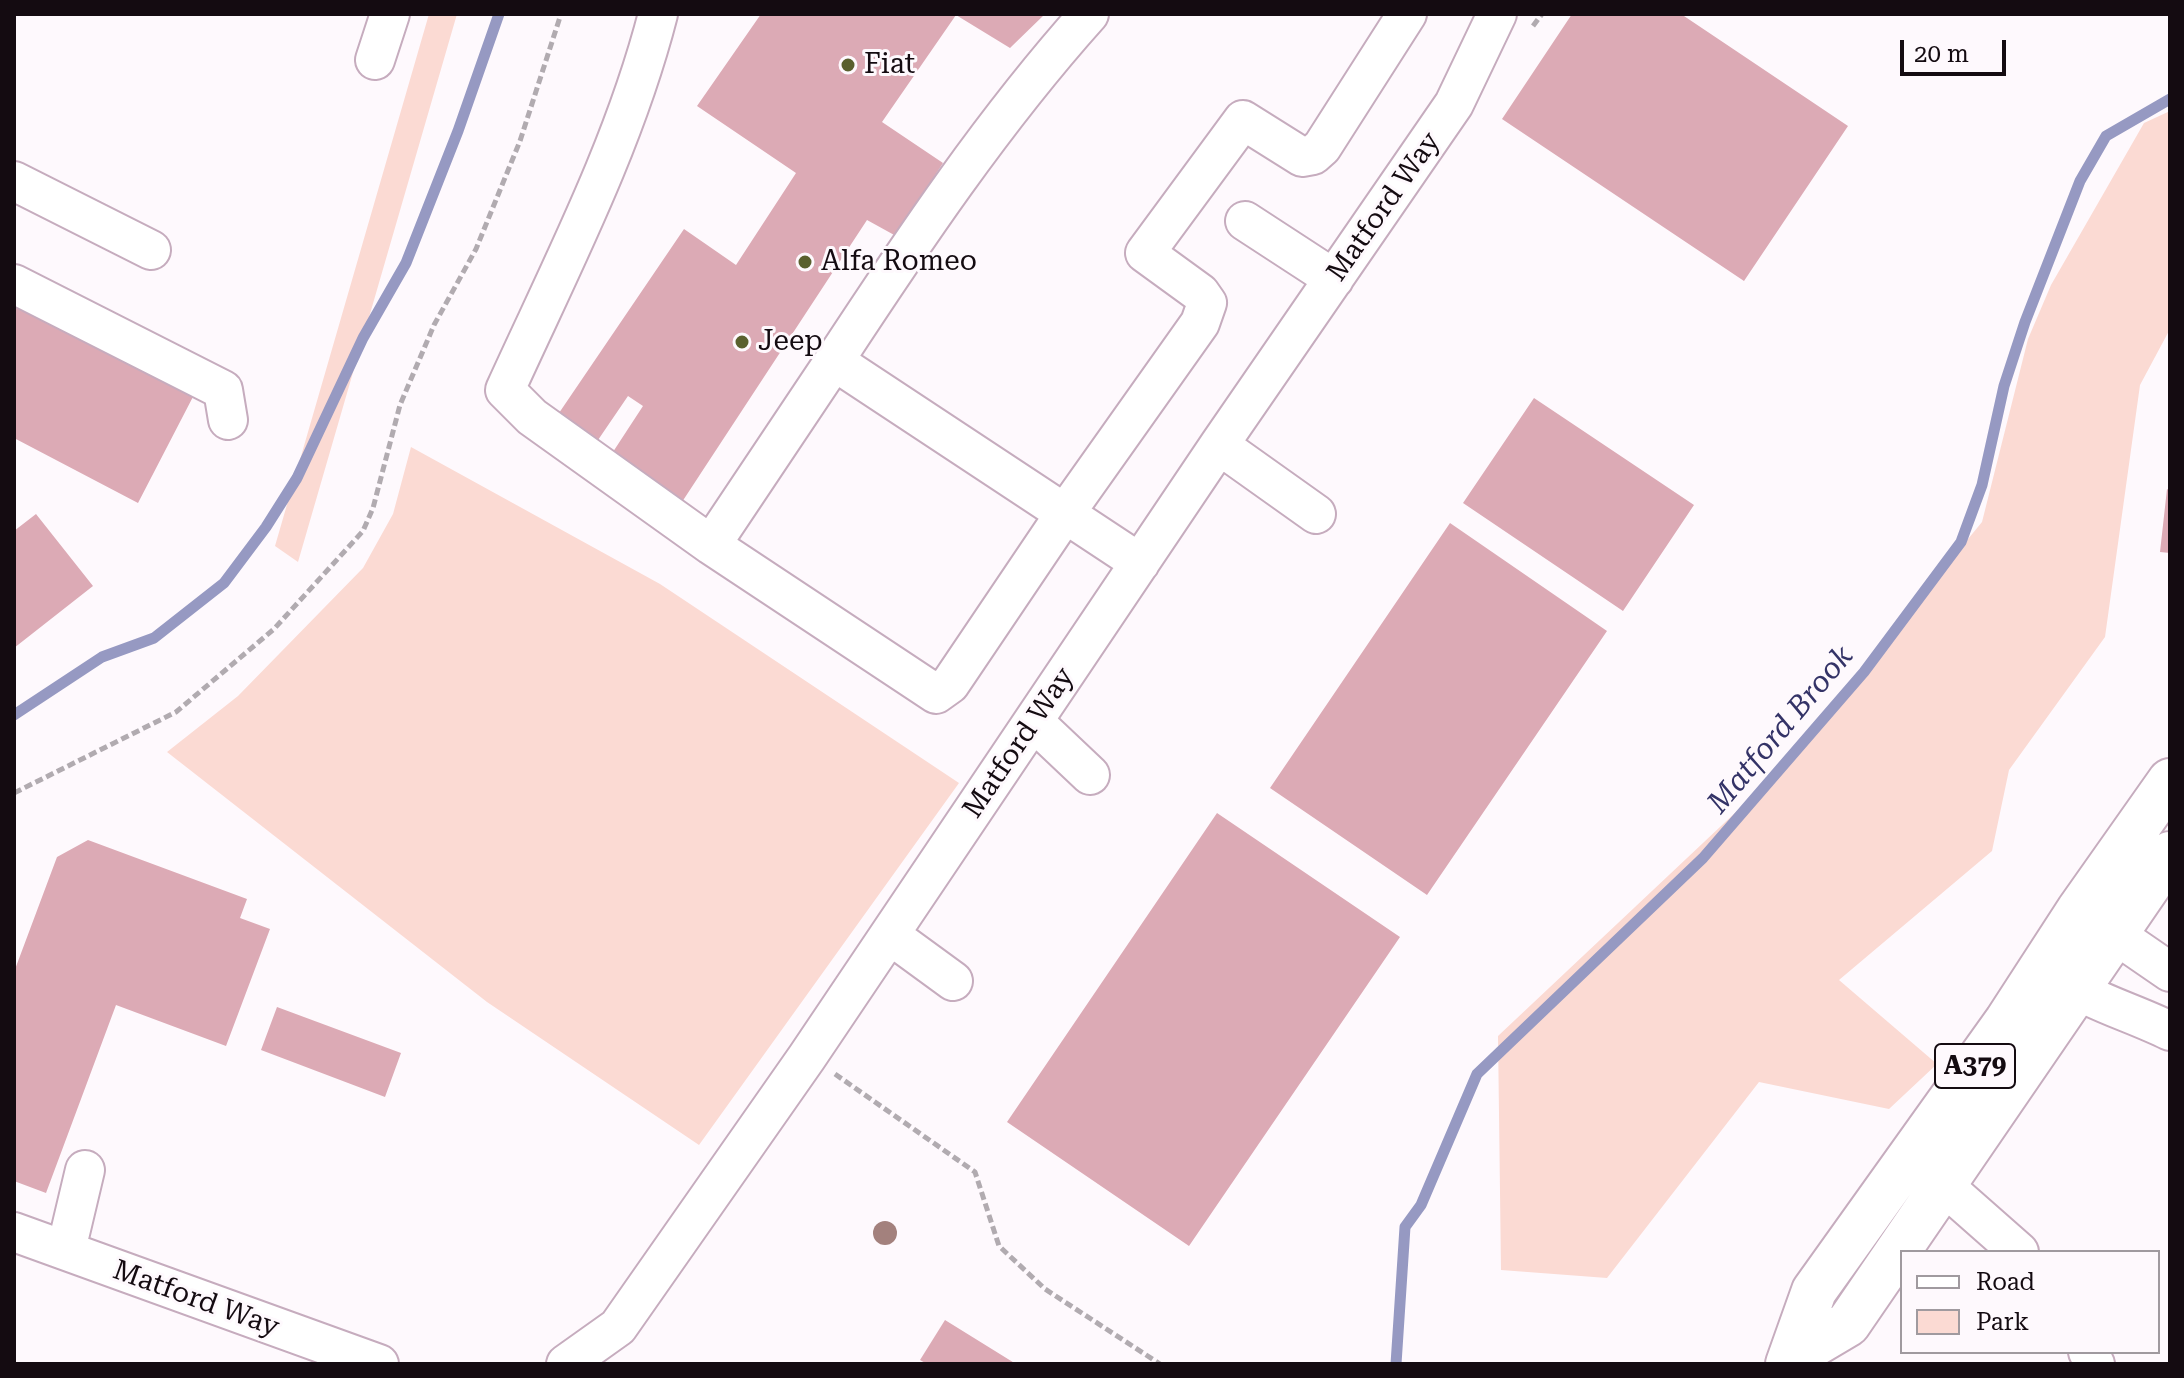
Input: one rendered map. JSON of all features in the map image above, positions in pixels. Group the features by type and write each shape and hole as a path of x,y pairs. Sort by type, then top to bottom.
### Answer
{"main road":[{"name":"A379","path":"1791,1360 1848,1324 1943,1185 2096,922 2170,781"},
{"name":"A379","path":"2096,922 2170,854"},
{"name":"A379","path":"1791,1360 1814,1291 2060,980"}],"street":[{"path":"375,60 390,14"},
{"path":"658,14 596,198 505,390 532,417 711,545 936,694 950,684 1066,512 1200,323 1207,303 1200,293 1145,253 1243,120 1302,157 1313,155 1322,147 1407,14"},
{"path":"711,545 893,272 1033,79 1089,14"},
{"name":"Matford Way","path":"566,1364 618,1327 807,1057 1219,445 1454,104 1497,14"},
{"path":"14,181 151,250"},
{"path":"1245,221 1334,279"},
{"path":"14,284 223,390 228,420"},
{"path":"834,361 1140,563"},
{"path":"1219,445 1316,514"},
{"path":"1034,722 1090,775"},
{"path":"2096,922 2170,972"},
{"path":"890,935 953,981"},
{"path":"2060,980 2170,1031"},
{"path":"66,1250 85,1170"},
{"path":"1943,1185 2017,1250"},
{"name":"Matford Way","path":"14,1232 379,1364"}],"path":[{"path":"14,793 176,712 274,629 363,531 373,508 400,405 434,325 476,249 520,141 561,14"},
{"path":"807,1057 876,1100 975,1172 999,1246 1045,1289 1160,1364"}],"green space":[{"path":"429,14 457,14 298,562 275,546"},
{"path":"2170,111 2170,329 2140,385 2105,637 2009,770 1992,851 1839,980 1937,1064 1889,1109 1759,1082 1607,1278 1501,1270 1498,1036 1772,778 1982,522 2028,339 2051,285 2144,123"},
{"path":"411,447 660,584 959,783 699,1145 487,1002 167,752 238,696 363,568 393,514"}],"building":[{"path":"761,14 1045,14 1010,48 956,15 882,122 943,163 896,236 867,220 680,505 609,458 643,406 628,396 598,440 559,413 684,229 736,265 796,173 697,106"},
{"path":"1572,14 1681,14 1848,126 1744,281 1502,119"},
{"path":"14,296 196,391 138,503 14,438"},
{"path":"1534,398 1694,505 1623,611 1463,503"},
{"path":"2167,489 2170,491 2170,553 2160,552"},
{"path":"36,514 93,586 14,648 14,531"},
{"path":"1450,523 1607,631 1427,895 1270,788"},
{"path":"1217,813 1400,937 1189,1246 1007,1122"},
{"path":"88,840 247,899 240,918 270,929 226,1046 116,1005 46,1193 14,1181 14,972 57,857"},
{"path":"277,1007 401,1053 385,1097 261,1050"},
{"path":"945,1320 1016,1364 927,1364 920,1360"}],"waterway":[{"path":"14,715 102,657 154,638 224,583 266,527 297,478 363,338 406,263 458,131 499,14"},
{"name":"Matford Brook","path":"1396,1364 1405,1227 1421,1205 1477,1074 1703,858 1864,672 1961,542 1982,485 2004,386 2025,322 2080,181 2106,136 2170,99"}],"place":[{"name":"Fiat","path":"848,65"},
{"name":"Alfa Romeo","path":"805,262"},
{"name":"Jeep","path":"742,342"}]}
